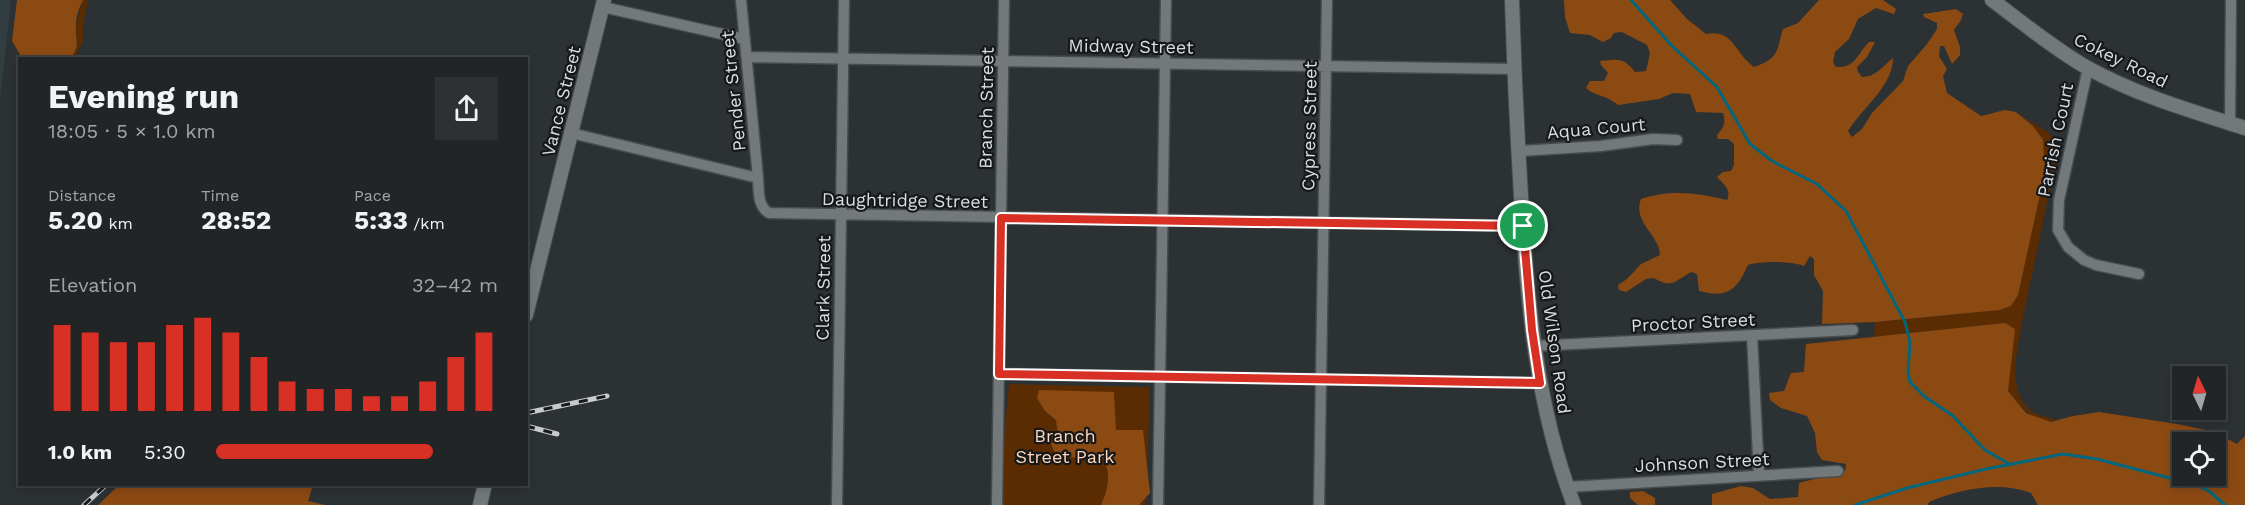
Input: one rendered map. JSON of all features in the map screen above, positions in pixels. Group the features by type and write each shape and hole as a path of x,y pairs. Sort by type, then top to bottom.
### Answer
{"street":[{"name":"Pender Street","path":"741,0 758,178"},
{"name":"Clark Street","path":"837,505 843,0"},
{"name":"Branch Street","path":"997,505 1004,0"},
{"path":"1158,505 1166,0"},
{"name":"Cypress Street","path":"1320,505 1327,0"},
{"name":"Old Wilson Road","path":"1512,0 1518,151 1534,346 1547,416 1574,505"},
{"name":"Cokey Road","path":"1992,0 2088,68 2149,96 2245,128"},
{"path":"2230,123 2231,0"},
{"path":"603,4 744,39"},
{"name":"Vance Street","path":"528,307 603,4"},
{"name":"Midway Street","path":"747,57 1515,69"},
{"name":"Parrish Court","path":"2088,68 2059,200 2058,230 2068,247 2084,260 2096,265 2139,274"},
{"path":"571,133 758,178"},
{"name":"Aqua Court","path":"1518,151 1601,146 1653,139 1677,140"},
{"name":"Daughtridge Street","path":"758,178 760,204 769,213 1523,226"},
{"name":"Proctor Street","path":"1534,346 1853,330"},
{"path":"1752,335 1759,475"},
{"path":"999,374 1540,383"},
{"name":"Johnson Street","path":"1567,487 1838,471"},
{"path":"480,505 485,486"}],"shaded area":[{"path":"0,0 11,0 0,101"}],"green space":[{"path":"17,0 83,0 77,18 76,47 71,57 21,57 12,41"},
{"path":"83,0 88,0 83,25 83,41 75,57 71,57 77,50 76,25"},
{"path":"1564,0 1670,0 1687,19 1706,34 1723,35 1754,67 1773,57 1783,29 1798,23 1819,0 1883,0 1896,9 1894,14 1876,8 1858,19 1849,39 1835,52 1833,62 1836,67 1843,67 1852,63 1869,42 1875,42 1867,57 1857,67 1862,77 1875,73 1893,58 1888,78 1848,131 1852,137 1862,129 1872,113 1903,81 1908,66 1937,29 1937,23 1924,17 1923,14 1956,9 1963,14 1954,30 1960,47 1960,55 1952,64 1944,46 1940,46 1939,56 1947,69 1943,76 1947,93 1981,116 2005,110 2016,112 2033,126 2043,140 2045,172 2018,295 2011,306 2000,310 1875,322 1822,324 1823,291 1814,275 1814,259 1810,256 1804,266 1776,262 1748,265 1735,286 1724,293 1699,291 1697,274 1691,272 1669,283 1654,278 1646,279 1626,292 1619,290 1618,285 1641,264 1660,255 1656,241 1640,215 1641,199 1663,194 1684,193 1727,200 1728,190 1717,177 1723,172 1731,171 1734,165 1734,144 1728,139 1718,139 1717,135 1724,122 1723,113 1696,112 1690,94 1673,93 1659,99 1618,105 1586,88 1590,81 1604,81 1608,73 1600,61 1620,60 1635,72 1646,71 1650,53 1647,45 1622,32 1614,33 1611,38 1603,42 1590,35 1570,33 1565,17"},
{"path":"2025,117 2050,134 2058,149 2021,327 2015,373 2020,396 2025,405 2034,413 2057,420 2049,421 2035,418 2008,391 2010,362 2005,323 1874,337 1875,322 2000,310 2011,306 2018,295 2045,172 2033,126"},
{"path":"2005,323 2015,329 2008,391 2026,413 2051,422 2099,412 2215,432 2172,432 2172,486 2226,486 2226,438 2237,444 2245,436 2245,505 2038,505 2031,493 2019,489 1993,487 1954,493 1929,502 1928,505 1712,505 1712,494 1741,486 1753,488 1770,499 1798,497 1799,483 1845,471 1846,464 1822,460 1817,452 1815,433 1807,416 1781,408 1770,400 1769,393 1784,391 1791,373 1804,372 1806,344"},
{"name":"Branch Street Park","path":"1009,384 1150,387 1146,505 1000,505 999,491"},
{"path":"1039,390 1114,392 1116,430 1143,430 1150,493 1139,505 1101,505 1108,482 1103,458 1057,457 1051,444 1058,434 1056,420 1045,411 1037,398"},
{"path":"118,486 313,486 308,501 325,505 98,505"},
{"path":"1643,491 1655,498 1655,505 1638,505 1630,498 1630,492"}],"waterway":[{"path":"1631,0 1672,46 1717,87 1750,144 1772,161 1817,184 1846,211 1905,322 1910,342 1908,372 1910,382 1924,396 1953,416 1985,450 2011,465"},
{"path":"1855,505 1907,488 2063,454 2097,459 2196,485 2209,491 2225,505"}],"railway":[{"path":"528,413 607,396"},
{"path":"528,427 557,434"},
{"path":"84,505 105,486"}],"route":[{"path":"1001,218 1523,226 1532,330 1540,383 999,374 1001,218"}]}
